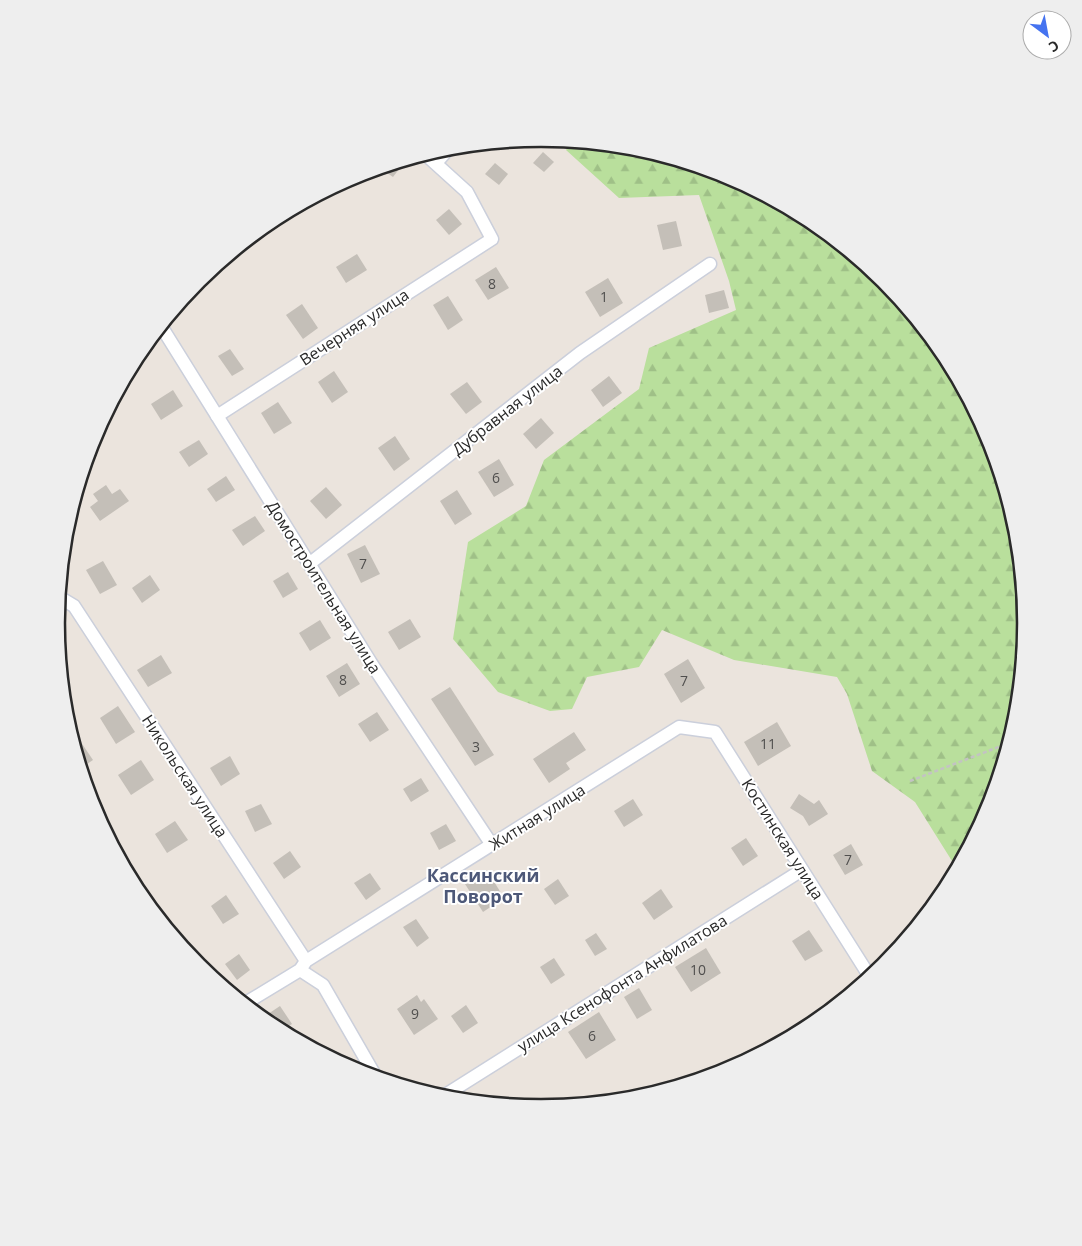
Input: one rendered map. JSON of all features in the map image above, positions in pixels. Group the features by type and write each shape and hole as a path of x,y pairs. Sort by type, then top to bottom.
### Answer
{"street":[{"path":"432,160 436,163 441,158"},
{"name":"Вечерняя улица","path":"216,416 492,239 467,192 436,163"},
{"name":"Дубравная улица","path":"309,564 580,353 710,264"},
{"name":"Домостроительная улица","path":"164,331 371,663 492,845"},
{"name":"Никольская улица","path":"66,601 74,606 303,965 323,985 370,1067"},
{"name":"Житная улица","path":"250,1000 679,727"},
{"name":"Костинская улица","path":"679,727 715,732 866,971"},
{"name":"улица Ксенофонта Анфилатова","path":"452,1091 802,870"}],"path":[{"path":"910,781 1001,745"}],"green space":[{"path":"568,148 572,148 634,156 694,172 752,196 805,227 855,265 899,309 937,359 968,412 992,470 1008,530 1016,592 1016,654 1008,716 992,776 968,834 952,862 915,802 872,771 847,694 837,677 734,660 662,630 639,667 587,677 572,709 550,711 498,692 453,639 468,542 526,506 544,460 639,389 649,348 736,310 729,281 699,195 619,198 566,150"}],"building":[{"path":"543,152 554,162 544,172 533,163"},
{"path":"495,163 508,174 499,185 485,174"},
{"path":"399,169 393,177 387,173"},
{"path":"449,209 462,224 449,235 436,220"},
{"path":"676,221 682,246 663,250 657,225"},
{"path":"357,254 367,270 346,283 336,267"},
{"path":"496,267 509,288 488,300 475,280"},
{"path":"608,278 623,303 600,317 585,292"},
{"path":"724,290 729,308 709,313 705,295"},
{"path":"448,296 463,320 448,330 433,305"},
{"path":"302,304 318,328 303,339 286,315"},
{"path":"230,349 244,369 232,376 218,356"},
{"path":"334,371 348,392 332,403 318,382"},
{"path":"609,376 622,393 603,407 591,390"},
{"path":"467,382 482,402 466,414 450,394"},
{"path":"173,390 183,406 161,420 151,404"},
{"path":"278,402 292,423 274,434 261,413"},
{"path":"541,418 554,433 536,449 523,434"},
{"path":"395,436 410,459 394,471 378,448"},
{"path":"199,440 208,454 189,467 179,452"},
{"path":"499,459 514,485 494,497 478,472"},
{"path":"226,476 235,490 216,502 207,489"},
{"path":"106,485 112,494 120,489 129,501 100,521 90,507 98,501 93,494"},
{"path":"326,487 342,505 326,519 310,501"},
{"path":"457,490 472,514 455,525 440,501"},
{"path":"255,516 265,531 243,546 232,530"},
{"path":"365,545 380,574 361,583 347,554"},
{"path":"103,561 117,585 100,594 86,570"},
{"path":"288,572 298,589 283,598 273,581"},
{"path":"150,575 160,590 142,603 132,588"},
{"path":"410,619 421,637 399,650 388,632"},
{"path":"320,620 331,638 310,651 299,633"},
{"path":"161,655 172,673 148,687 137,670"},
{"path":"688,659 705,688 681,703 664,674"},
{"path":"347,663 360,684 339,697 326,676"},
{"path":"450,687 494,755 475,766 431,699"},
{"path":"118,706 135,732 116,744 100,718"},
{"path":"377,712 389,730 370,742 358,724"},
{"path":"777,722 791,746 758,766 744,742"},
{"path":"574,732 586,750 566,763 570,769 549,783 533,759"},
{"path":"80,740 93,760 86,764"},
{"path":"230,756 240,774 221,786 210,768"},
{"path":"141,760 154,780 131,795 118,775"},
{"path":"421,778 429,791 411,802 403,789"},
{"path":"799,794 814,804 819,800 828,814 809,826 803,816 790,808"},
{"path":"633,799 643,815 624,827 614,811"},
{"path":"261,804 272,824 255,832 245,811"},
{"path":"175,821 188,840 167,853 155,834"},
{"path":"446,824 456,841 439,850 430,833"},
{"path":"746,838 758,856 743,866 731,848"},
{"path":"851,844 863,865 845,875 833,855"},
{"path":"290,851 301,867 284,879 273,863"},
{"path":"487,870 504,898 483,912 465,884"},
{"path":"370,873 381,889 366,900 354,883"},
{"path":"558,879 569,896 555,905 544,889"},
{"path":"661,889 673,907 654,920 642,903"},
{"path":"226,895 239,914 223,924 211,906"},
{"path":"416,919 429,938 417,947 403,927"},
{"path":"809,930 823,951 805,961 792,941"},
{"path":"596,933 607,949 595,956 585,940"},
{"path":"706,948 721,973 691,992 675,967"},
{"path":"239,954 250,970 237,980 225,964"},
{"path":"554,958 565,975 551,984 540,967"},
{"path":"639,988 652,1010 637,1019 624,997"},
{"path":"417,995 421,1002 424,999 438,1019 414,1035 397,1009"},
{"path":"466,1005 478,1023 463,1033 451,1016"},
{"path":"280,1006 292,1024 289,1026 269,1013"},
{"path":"599,1012 616,1040 586,1059 568,1032"}],"district":[{"name":"Кассинский Поворот","path":"483,886"}]}
